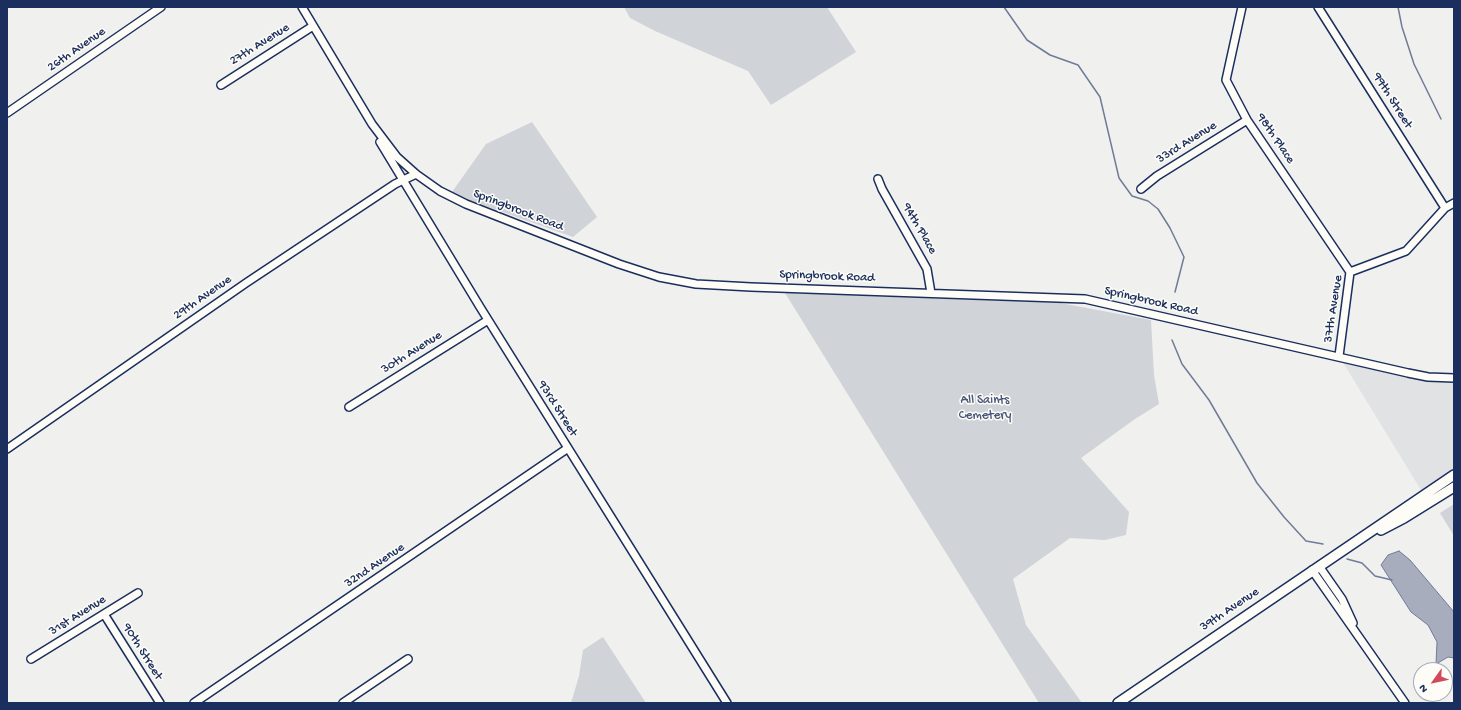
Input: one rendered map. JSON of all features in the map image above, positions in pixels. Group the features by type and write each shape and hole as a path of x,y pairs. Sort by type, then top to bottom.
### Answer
{"main road":[{"name":"39th Avenue","path":"1118,703 1454,475"},
{"name":"39th Avenue","path":"1357,540 1404,518 1454,487"}],"street":[{"name":"26th Avenue","path":"7,113 161,7"},
{"name":"Springbrook Road","path":"302,7 372,124 397,157 416,174 440,191 466,204 618,264 675,281 744,287 1085,299 1428,377 1454,378"},
{"name":"98th Place","path":"1242,7 1226,80 1247,120 1350,272"},
{"name":"99th Street","path":"1318,7 1445,208"},
{"name":"27th Avenue","path":"220,85 313,26"},
{"name":"33rd Avenue","path":"1141,189 1157,176 1247,120"},
{"name":"93rd Street","path":"372,124 403,181 488,320 727,703"},
{"name":"29th Avenue","path":"7,449 233,291 416,174"},
{"name":"94th Place","path":"878,179 882,189 928,269 931,293"},
{"name":"37th Avenue","path":"1339,356 1350,272 1406,251 1445,208 1454,203"},
{"name":"30th Avenue","path":"349,407 488,320"},
{"name":"32nd Avenue","path":"194,703 568,448"},
{"path":"1315,568 1355,631 1404,703"},
{"name":"31st Avenue","path":"31,659 138,593"},
{"name":"90th Street","path":"104,614 160,703"},
{"path":"343,703 408,659"}],"shaded area":[{"path":"1339,356 1408,373 1454,374 1454,475 1424,495"}],"green space":[{"path":"624,7 827,7 856,52 771,105 748,71 655,31 630,18"},
{"path":"532,122 597,217 573,237 466,199 452,192 486,144"},
{"name":"All Saints Cemetery","path":"785,293 1060,303 1151,320 1154,375 1159,404 1135,419 1081,458 1129,512 1126,535 1105,540 1070,538 1013,579 1026,625 1082,703 1039,703"},
{"path":"1454,504 1454,536 1440,513"},
{"path":"603,637 646,703 571,703 579,676 583,650"}],"water":[{"path":"1399,551 1410,560 1454,612 1454,658 1448,657 1439,662 1436,662 1437,642 1428,625 1411,612 1381,565 1388,555"}],"waterway":[{"path":"1004,7 1027,40 1050,55 1078,65 1100,97 1119,178 1132,196 1148,201 1158,209 1170,228 1184,257 1175,292"},
{"path":"1398,7 1402,27 1414,64 1441,119"},
{"path":"1172,340 1182,364 1209,400 1257,483 1284,517 1306,541 1323,544"},
{"path":"1347,559 1362,563 1375,576 1392,580"}]}
